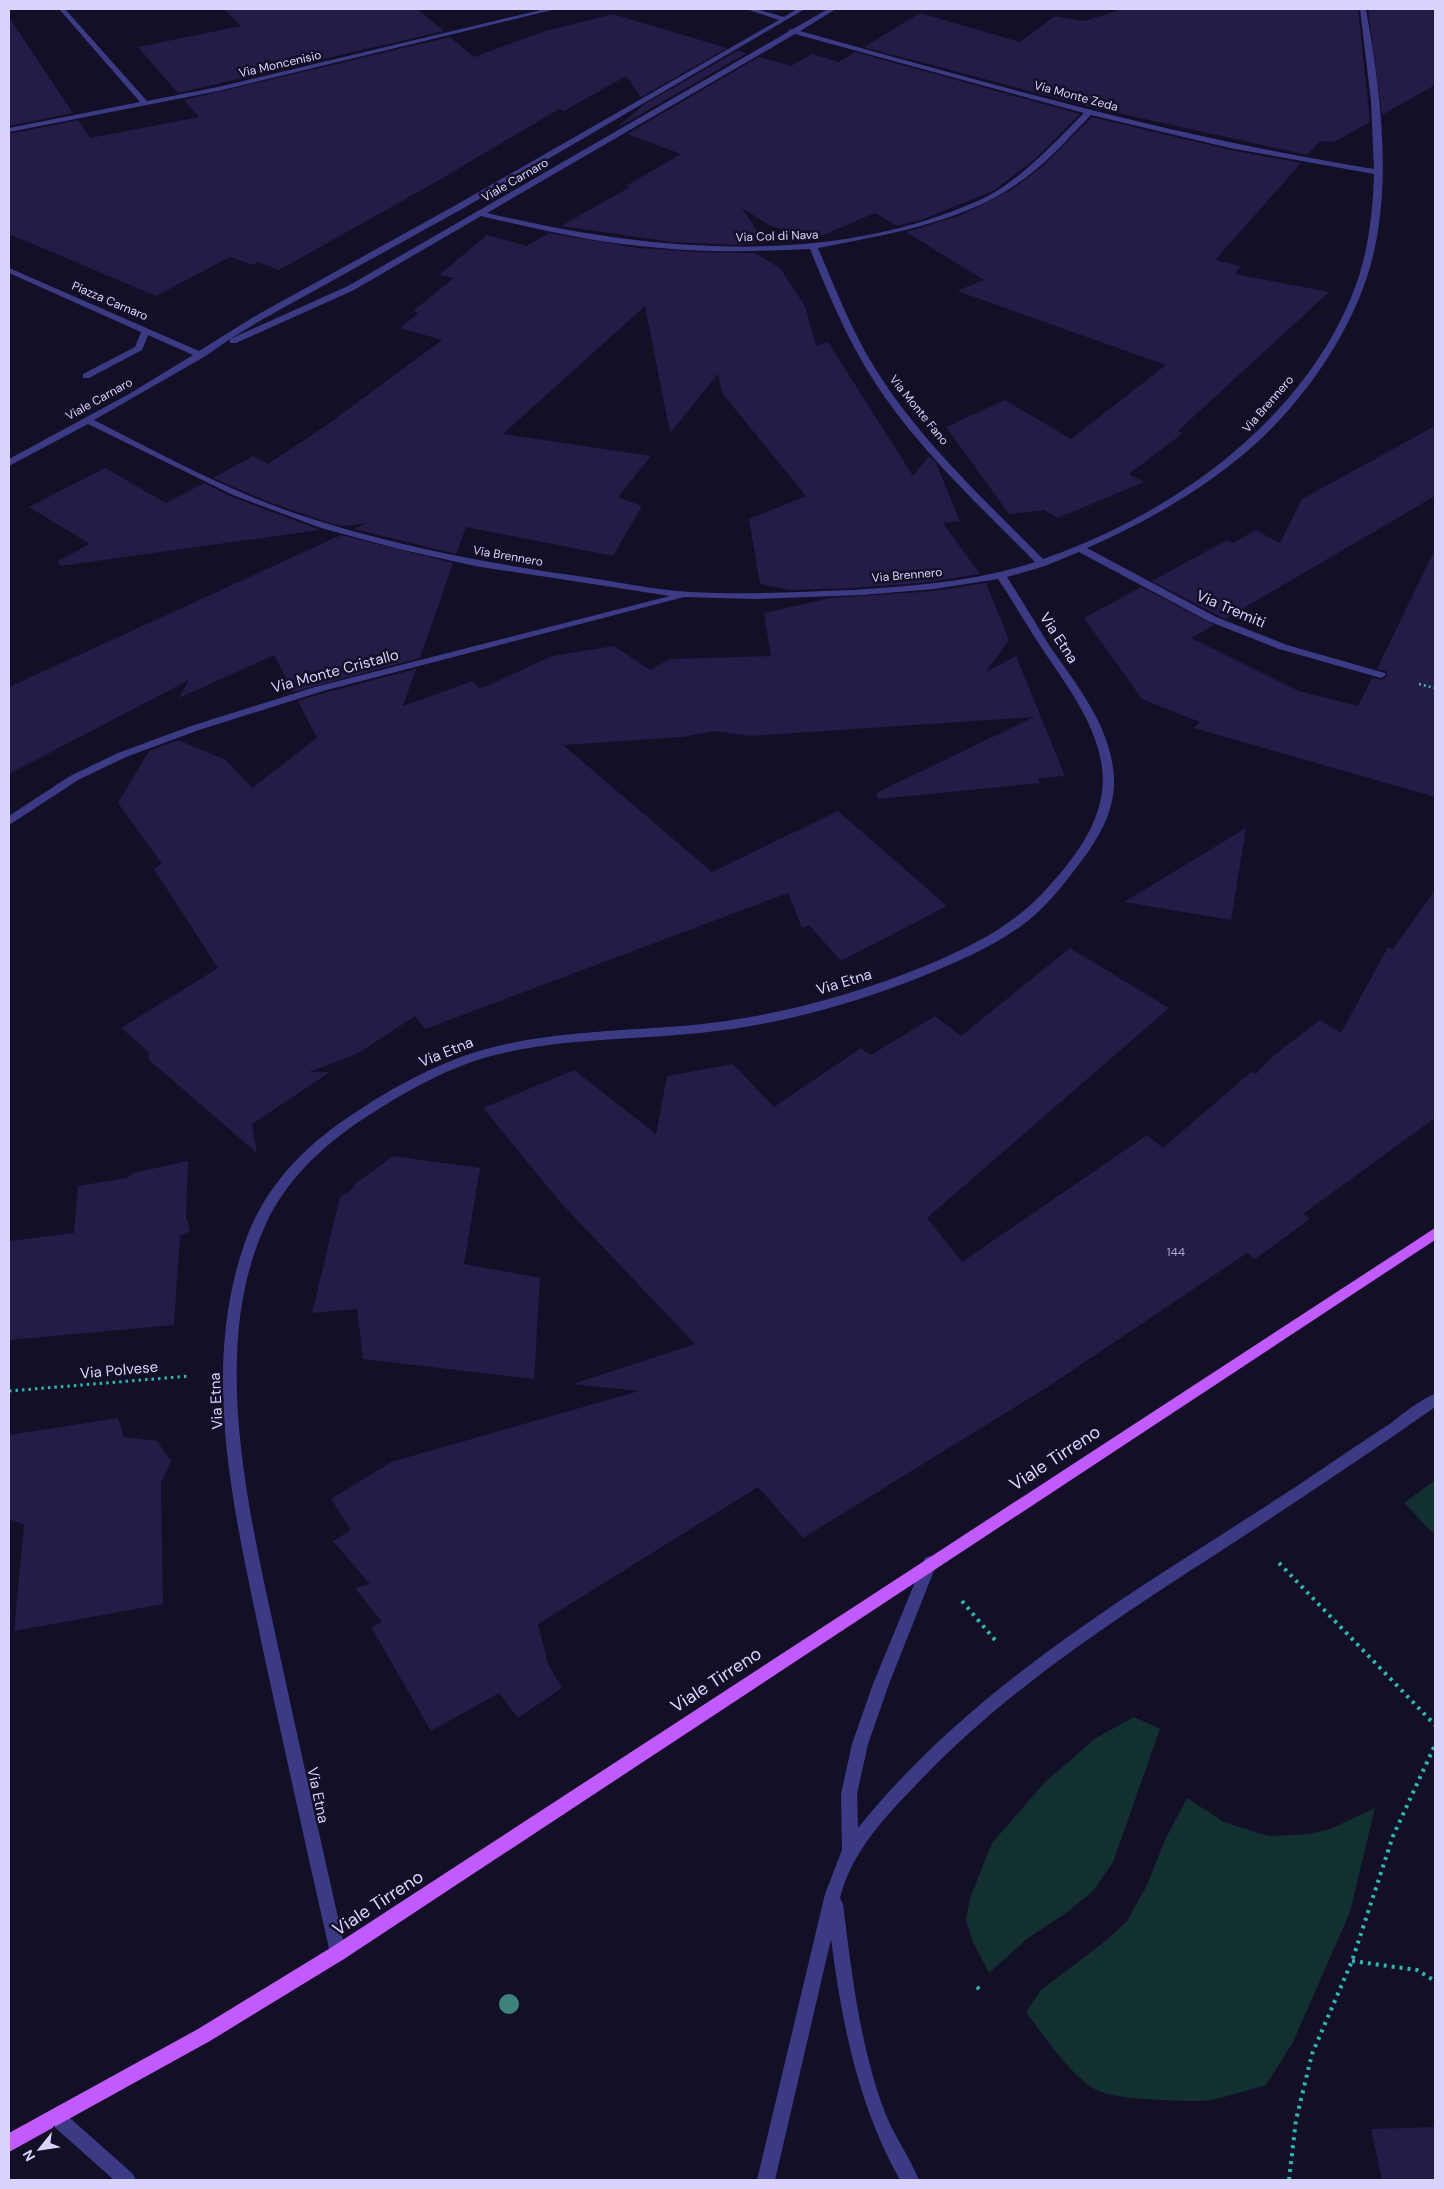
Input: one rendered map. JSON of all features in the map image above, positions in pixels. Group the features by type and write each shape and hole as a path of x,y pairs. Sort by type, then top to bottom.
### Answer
{"main road":[{"name":"Viale Tirreno","path":"9,2143 204,2035 338,1953 1435,1233"}],"street":[{"path":"62,9 146,104"},
{"name":"Via Moncenisio","path":"9,130 146,104 347,60 553,9"},
{"path":"749,9 784,19"},
{"name":"Viale Carnaro","path":"9,463 201,355 260,318 460,208 802,9"},
{"name":"Viale Carnaro","path":"201,355 343,293 833,9"},
{"name":"Via Brennero","path":"87,420 237,494 290,514 336,529 475,563 537,574 686,595 835,594 938,586 1001,575 1042,564 1133,522 1213,475 1244,450 1283,410 1330,347 1351,310 1364,276 1372,244 1378,172 1376,115 1363,9"},
{"name":"Via Monte Zeda","path":"772,26 1090,112 1278,157 1378,172"},
{"name":"Via Col di Nava","path":"460,208 546,229 645,244 723,249 813,247 912,228 984,201 1032,170 1090,112"},
{"name":"Via Monte Fano","path":"813,247 841,313 868,363 890,396 958,477 1042,564"},
{"name":"Piazza Carnaro","path":"9,270 201,355"},
{"path":"86,376 139,348 146,330"},
{"name":"Via Tremiti","path":"1079,548 1169,598 1221,622 1283,647 1382,675"},
{"name":"Via Etna","path":"338,1953 304,1807 244,1519 233,1424 230,1372 233,1314 251,1243 273,1198 306,1156 347,1124 378,1104 439,1071 492,1052 573,1038 706,1028 769,1019 854,998 941,964 986,942 1025,917 1041,902 1082,853 1095,834 1105,812 1109,771 1103,743 1089,714 1001,575"},
{"name":"Via Monte Cristallo","path":"9,820 74,778 122,755 195,728 319,689 686,595"},
{"path":"766,2180 834,1894 850,1850 892,1796 950,1736 1027,1674 1162,1581 1298,1494 1435,1400"},
{"path":"850,1850 849,1794 860,1744 881,1684 930,1563"},
{"path":"834,1894 842,1964 864,2073 881,2127 910,2180"},
{"path":"56,2117 127,2180"}],"path":[{"name":"Via Polvese","path":"9,1391 230,1372"},
{"path":"1279,1564 1435,1724"},
{"path":"962,1601 995,1640"},
{"path":"1289,2180 1296,2120 1312,2054 1352,1962 1393,1836 1435,1745"},
{"path":"1352,1962 1417,1970 1435,1981"}],"green space":[{"path":"1435,1480 1435,1535 1404,1503"},
{"path":"1134,1717 1160,1729 1113,1862 1093,1891 1066,1913 1028,1938 989,1973 973,1942 966,1920 970,1898 992,1843 1045,1782 1096,1738"},
{"path":"1187,1798 1224,1822 1268,1836 1309,1834 1330,1829 1375,1808 1350,1912 1293,2042 1266,2085 1202,2101 1155,2100 1122,2097 1101,2092 1080,2078 1070,2068 1026,2012 1041,1990 1108,1939 1127,1921 1146,1887 1165,1840"}],"building":[{"path":"224,9 417,9 444,31 178,93 138,47 241,26"},
{"path":"1123,9 1358,9 1370,122 1334,142 1320,141 1307,155 1086,106 864,47 920,13 1020,42 1055,16 1084,21"},
{"path":"1368,9 1435,9 1435,85 1382,115"},
{"path":"613,14 727,48 641,97 626,76 564,111 559,109 434,183 279,270 258,262 253,265 230,257 156,296 9,234 9,134 78,120 90,138 199,117 184,100 450,37 474,57 542,32"},
{"path":"9,17 73,113 9,126"},
{"path":"737,51 747,53 615,129 645,104"},
{"path":"855,52 1080,114 1034,160 993,191 921,220 897,226 875,213 811,240 769,225 742,208 759,234 754,244 735,245 672,242 561,226 630,187 626,186 681,154 627,134 759,57 791,66 812,54 839,62"},
{"path":"1092,117 1230,150 1301,163 1215,260 1241,266 1235,274 1329,292 1178,431 1183,433 1129,474 1144,482 1058,518 1044,510 1009,514 946,427 1005,400 1071,439 1166,365 957,291 984,280 906,232 959,216 1011,190 1043,166"},
{"path":"549,233 638,248 755,253 780,268 805,306 816,346 828,342 913,476 929,456 936,463 960,521 943,523 980,574 921,583 852,588 791,590 760,584 749,519 806,496 722,393 718,374 670,433 645,306 503,434 651,456 618,497 642,506 613,556 466,527 456,554 354,529 367,523 344,526 330,523 269,502 213,478 253,456 268,464 324,427 442,340 400,328 419,313 413,311 454,278 439,275 487,235 527,246"},
{"path":"1435,426 1435,496 1225,619 1152,581 1227,540 1233,543 1256,530 1280,543 1302,499"},
{"path":"105,468 166,503 204,483 232,497 320,530 60,566 58,561 90,544 29,507"},
{"path":"341,535 453,563 420,658 293,692 274,655 179,698 189,680 9,774 9,687"},
{"path":"1435,549 1435,797 1194,728 1200,722 1142,699 1084,618 1141,587 1214,625 1191,638 1299,691 1358,706 1372,678 1382,680 1388,676 1386,671 1377,669"},
{"path":"986,583 1009,640 986,672 1016,656 1065,776 1038,778 1040,783 878,799 876,793 1034,717 750,736 714,731 683,737 563,745 712,872 838,811 947,906 841,961 809,925 802,928 788,893 425,1029 415,1016 357,1054 309,1072 330,1072 252,1124 257,1153 149,1060 149,1052 121,1028 218,968 154,869 162,864 118,803 149,751 178,740 226,760 252,788 317,738 298,701 324,693 416,669 403,706 473,681 480,689 552,656 614,646 650,670 670,659 771,656 764,613 830,598 934,591"},
{"path":"1246,828 1231,920 1124,902"},
{"path":"1435,890 1435,1118 1303,1214 1310,1219 1255,1259 1247,1253 1049,1386 803,1538 758,1487 538,1624 548,1664 562,1688 518,1718 499,1693 431,1731 371,1627 382,1622 355,1588 370,1584 333,1541 351,1530 331,1499 391,1462 639,1391 573,1384 695,1344 562,1204 483,1108 574,1070 656,1134 667,1076 733,1064 774,1107 861,1048 871,1055 935,1016 961,1036 1070,948 1169,1008 927,1218 962,1262 1147,1135 1163,1148 1251,1072 1256,1074 1273,1056 1320,1020 1341,1033 1388,947 1393,949"},
{"path":"393,1156 480,1168 464,1264 540,1278 534,1379 363,1359 357,1309 312,1313 340,1197"},
{"path":"188,1161 186,1216 190,1231 180,1236 174,1325 9,1340 9,1241 74,1233 78,1186 127,1178 133,1173"},
{"path":"118,1418 124,1437 157,1441 171,1461 161,1483 163,1604 14,1631 24,1525 9,1519 9,1435"},
{"path":"1435,2127 1435,2180 1382,2180 1371,2129"}]}
